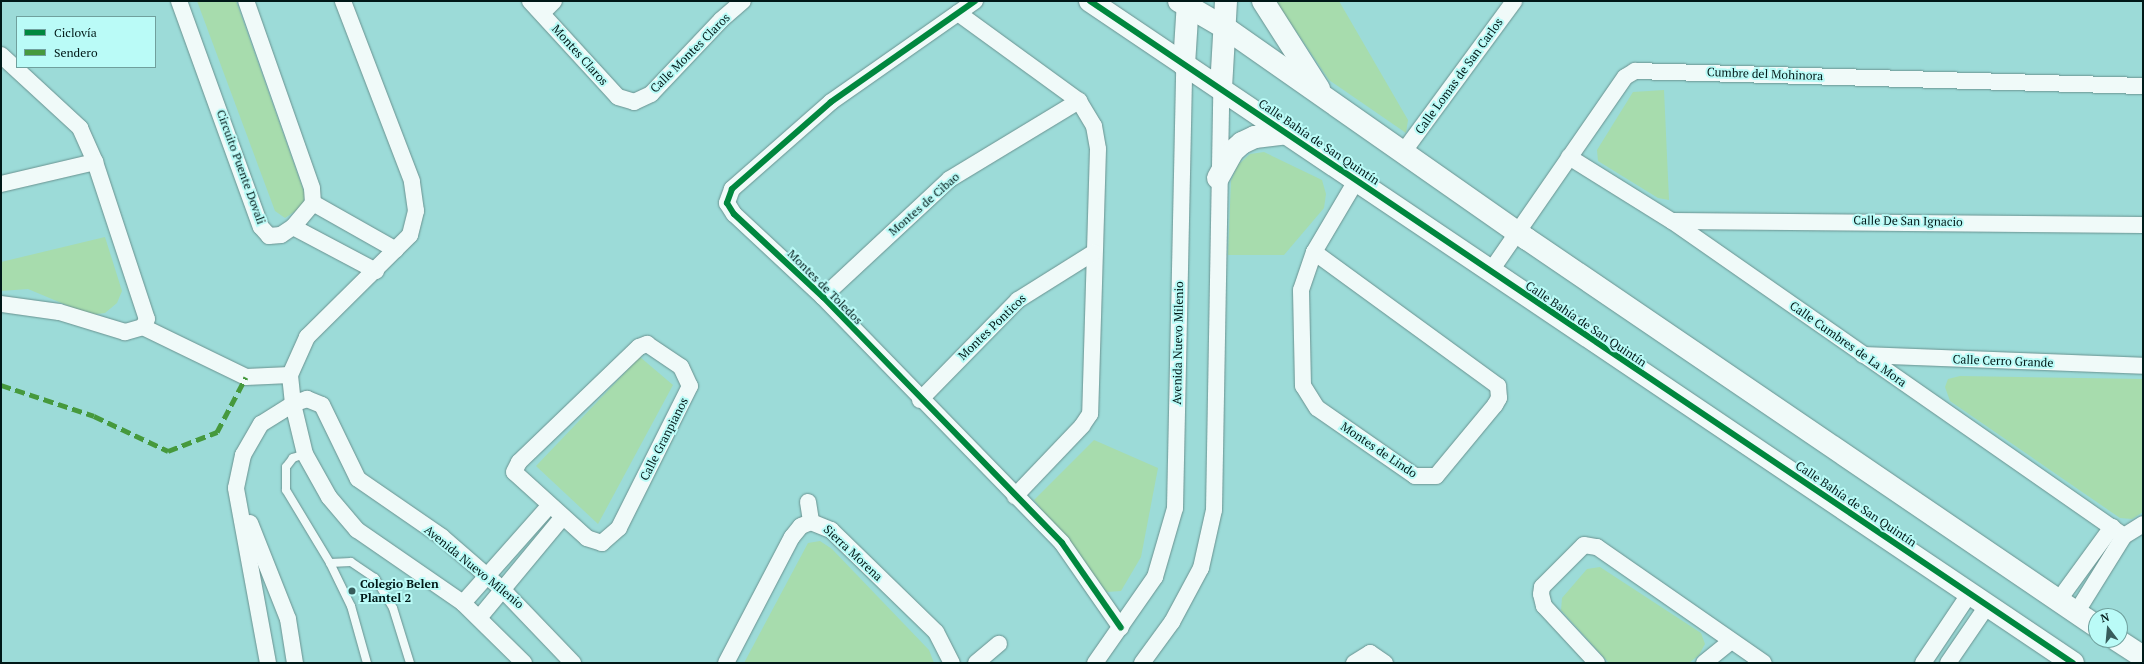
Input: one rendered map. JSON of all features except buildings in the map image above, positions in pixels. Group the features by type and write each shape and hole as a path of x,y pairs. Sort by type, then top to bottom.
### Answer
{"street":[{"name":"Circuito Puente Dovali","path":"179,1 261,227 269,236 281,235 293,227 313,203"},
{"path":"246,1 312,188 313,203 396,250"},
{"path":"343,1 412,181 416,211 410,235 376,271 307,337 290,375 293,404 305,454 329,497 357,530 463,603 524,663"},
{"name":"Montes Claros","path":"530,1 618,97 634,102"},
{"path":"542,13 554,1"},
{"name":"Calle Montes Claros","path":"634,102 650,94 743,1"},
{"name":"Montes de Toledos","path":"975,1 831,102 729,194 727,203 734,214 823,297 920,400 1062,543 1121,628"},
{"name":"Calle Bahía de San Quintín","path":"1090,1 1184,65 1221,88 1490,272 2073,663"},
{"path":"1142,663 1172,622 1201,568 1214,510 1218,178 1221,88 1227,29 1226,1"},
{"path":"1263,1 1325,99"},
{"name":"Calle Lomas de San Carlos","path":"1404,151 1514,1"},
{"path":"1185,3 1227,29 1325,99 1404,151 1518,233 2088,621"},
{"name":"Avenida Nuevo Milenio","path":"1095,663 1121,628 1155,577 1175,508 1185,3"},
{"path":"958,13 1079,101 1094,126 1098,149 1093,253 1090,414 1082,426 1015,496"},
{"path":"1,55 80,128 95,162 147,319 143,327"},
{"name":"Cumbre del Mohinora","path":"1490,272 1625,77 1642,70 2143,86"},
{"name":"Montes de Cibao","path":"823,297 950,179 1079,101"},
{"path":"1218,178 1232,152 1242,143 1255,137 1286,133"},
{"name":"Calle Cumbres de La Mora","path":"1569,157 1672,221 2118,531"},
{"path":"1,184 95,162"},
{"name":"Montes de Lindo","path":"1314,252 1498,386 1499,398 1495,405 1436,476 1415,476 1310,401 1303,386 1301,290 1314,252 1356,181"},
{"name":"Calle De San Ignacio","path":"1672,221 2143,225"},
{"path":"293,227 376,271"},
{"name":"Montes Ponticos","path":"920,400 1018,300 1093,253"},
{"path":"1,304 60,312 125,332 143,327 246,377 290,375"},
{"name":"Calle Granpianos","path":"549,506 517,478 516,467 639,347 646,344 655,346 681,368 690,386 619,528 602,543 588,538 563,517"},
{"name":"Calle Cerro Grande","path":"1863,355 2143,366"},
{"name":"Avenida Nuevo Milenio","path":"293,404 307,399 322,405 358,478 442,537 487,577 502,588 573,663"},
{"path":"268,663 236,488 243,455 261,424 293,404"},
{"path":"236,488 288,619 295,663"},
{"path":"808,502 811,522"},
{"path":"463,603 549,506 563,517 502,588 479,618"},
{"name":"Sierra Morena","path":"726,663 792,537 801,526 811,522 831,530 931,627 944,642 952,663"},
{"path":"2058,601 2118,531 2143,524"},
{"path":"2076,613 2118,531"},
{"path":"1597,663 1544,606 1541,594 1542,587 1584,545 1597,547 1764,663"},
{"path":"1923,663 1970,593"},
{"path":"1948,663 1987,606"},
{"path":"1704,663 1731,641"},
{"path":"976,663 999,644"},
{"path":"2128,647 2143,657"},
{"path":"1354,663 1370,653 1385,663"}],"lane":[{"path":"305,454 292,458 286,466 286,490 330,563 351,606 367,663"},
{"path":"330,563 350,562 376,578 394,608 410,663"}],"green space":[{"path":"197,1 236,1 305,195 303,206 285,218 275,211"},
{"path":"1276,1 1339,1 1408,120 1406,133 1329,80"},
{"path":"1664,90 1669,200 1658,198 1598,161 1597,150 1633,92"},
{"path":"1264,152 1322,180 1326,194 1324,208 1284,255 1228,255 1231,181 1238,165 1250,154"},
{"path":"105,237 122,291 117,303 105,313 90,315 28,289 1,291 1,262"},
{"path":"640,357 673,385 598,524 536,466"},
{"path":"1960,376 2143,379 2143,512 2132,519 2120,518 1950,401 1945,387 1948,379"},
{"path":"1094,440 1158,468 1141,557 1121,591 1107,592 1034,500"},
{"path":"820,541 832,549 929,650 934,663 744,663 808,543"},
{"path":"1600,567 1701,633 1705,644 1699,655 1689,663 1609,663 1561,610 1562,598 1587,569"}],"marked path":[{"path":"1,385 94,416 168,451 217,432 246,377"}],"cycle path":[{"path":"975,1 831,102 732,189 727,203 734,214 823,297 1062,543 1121,628"},
{"path":"1090,1 2073,663"}],"place":[{"name":"Colegio Belen Plantel 2","path":"352,591"}]}
